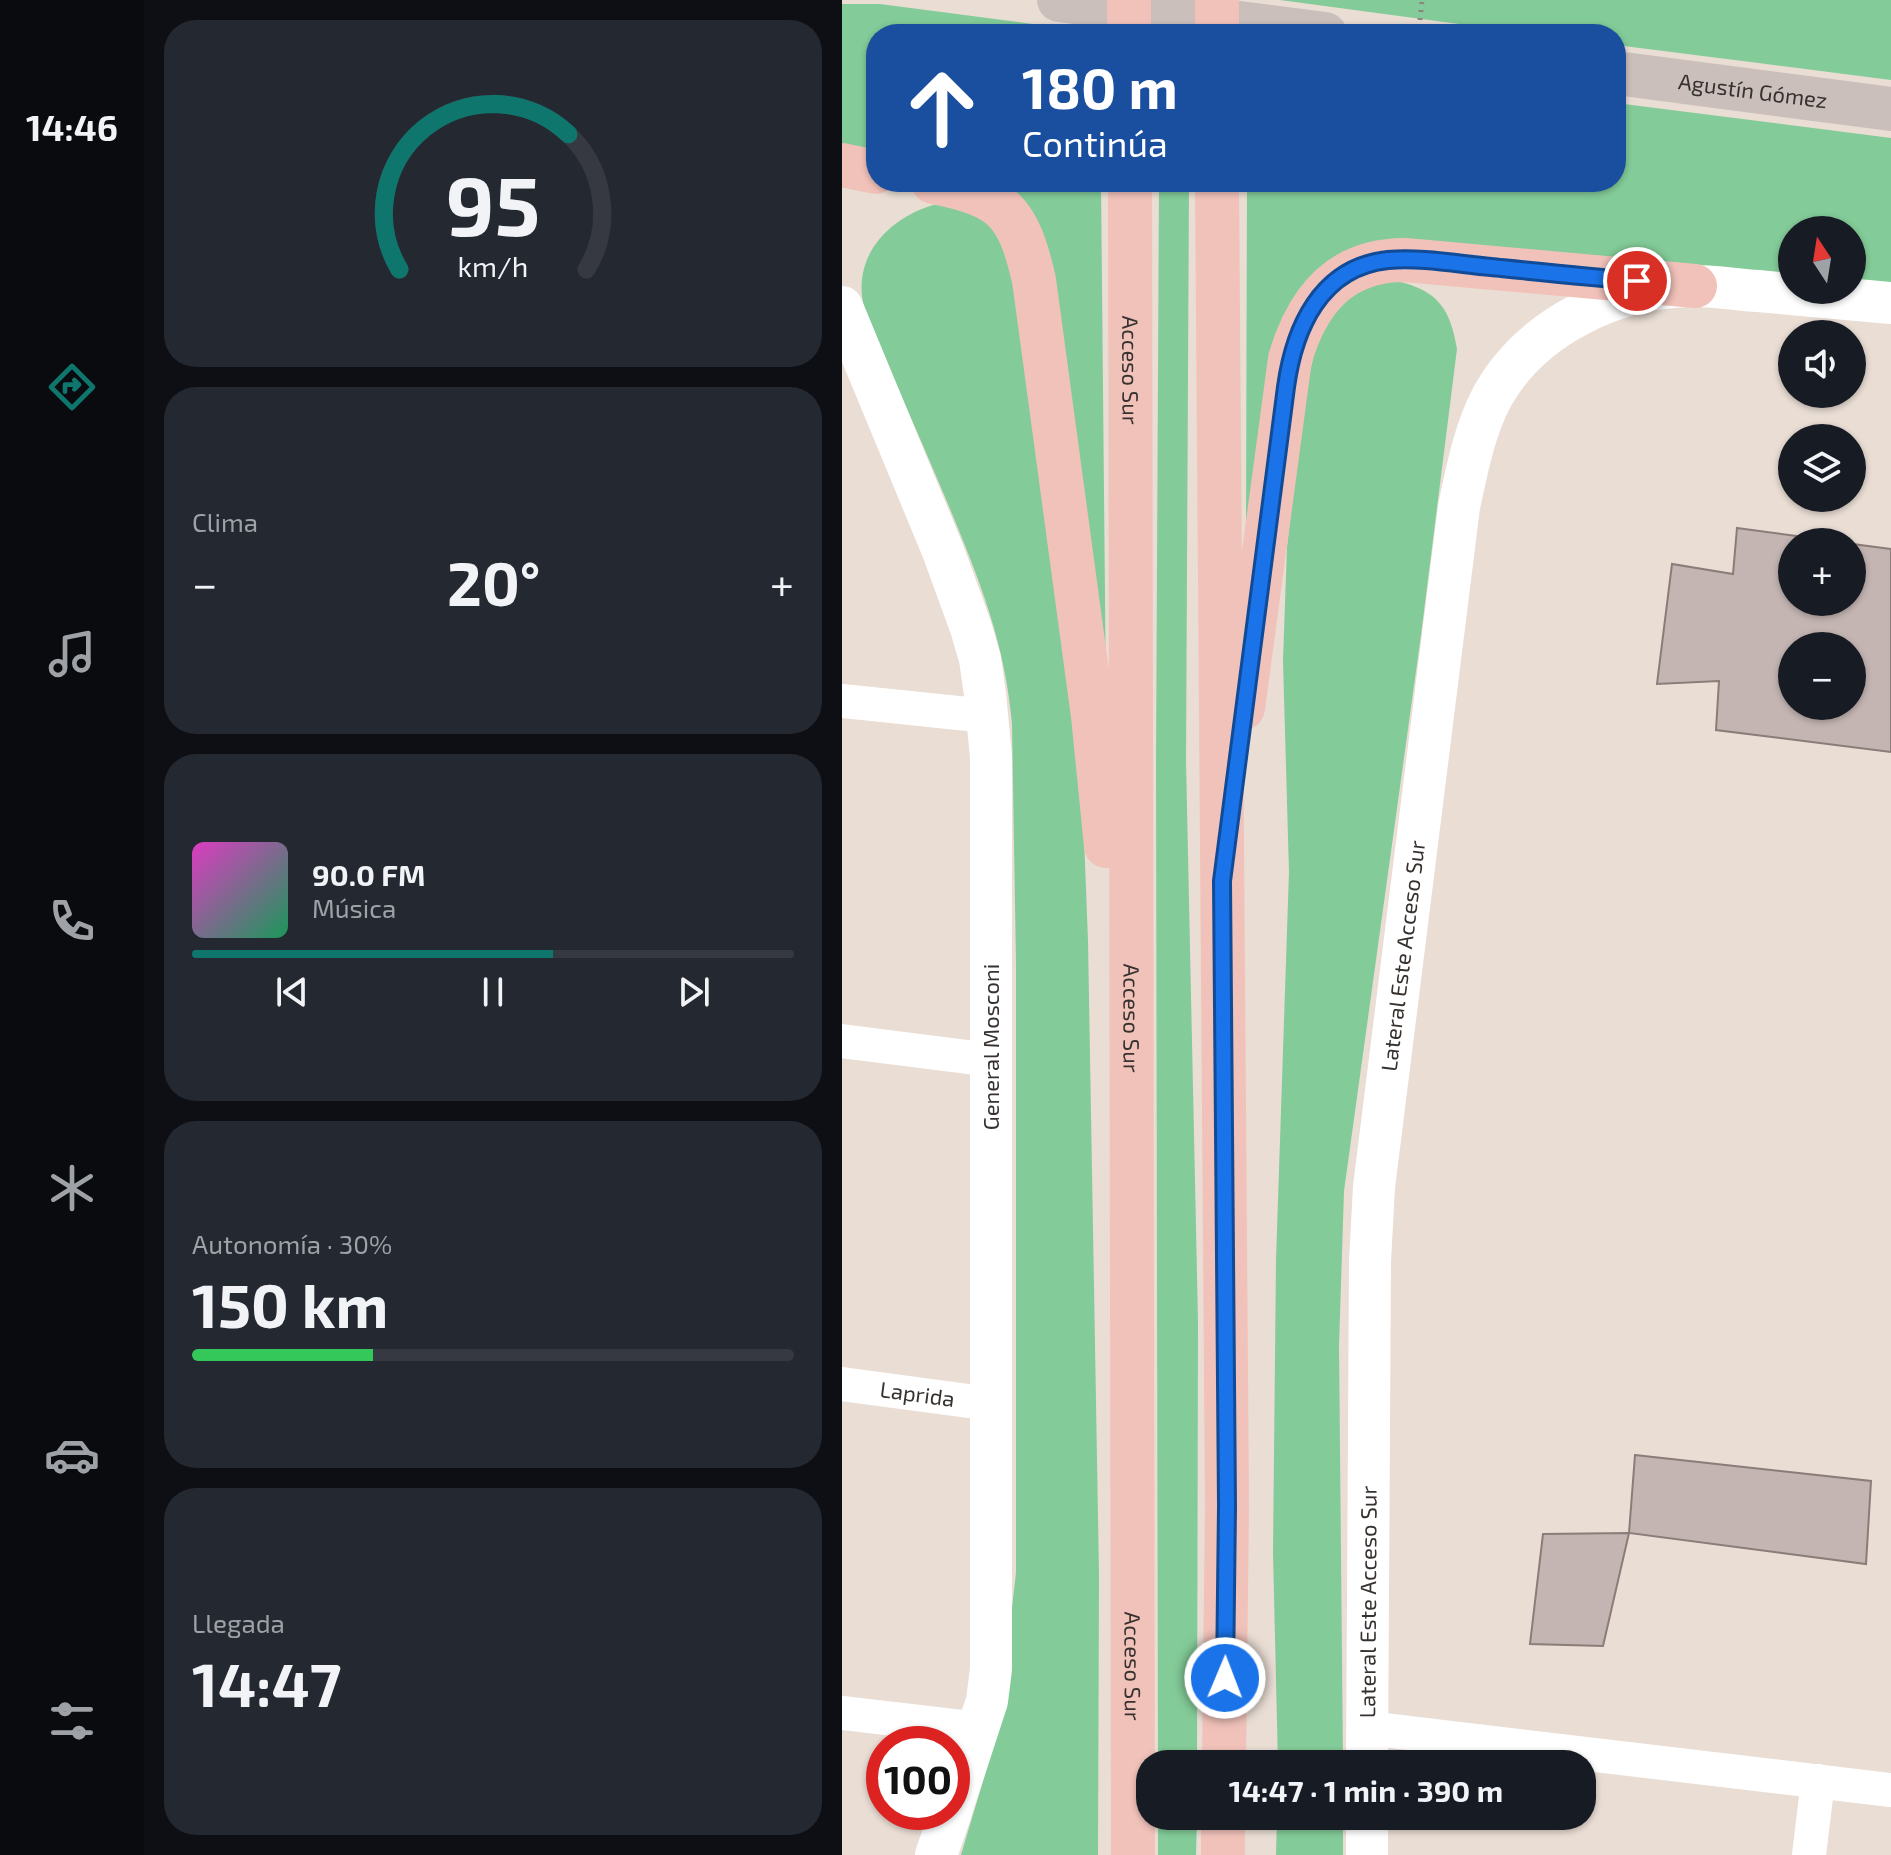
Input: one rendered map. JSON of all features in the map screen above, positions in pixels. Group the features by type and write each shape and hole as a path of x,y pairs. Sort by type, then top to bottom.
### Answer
{"highway":[{"path":"1129,0 1129,24"},
{"path":"1217,0 1217,24"},
{"path":"842,165 866,170"},
{"path":"971,192 995,204 1013,219 1021,233 1034,280 1103,809 1132,1239"},
{"name":"Acceso Sur","path":"1130,192 1133,1855"},
{"path":"1217,192 1227,1506 1224,1750"},
{"path":"1222,881 1290,359 1299,329 1322,294 1356,270 1387,260 1695,286"},
{"path":"1223,1830 1223,1855"}],"main road":[{"path":"1059,0 1250,24"},
{"name":"Agustín Gómez","path":"1626,74 1891,109"}],"street":[{"path":"1695,286 1891,303"},
{"name":"Lateral Este Acceso Sur","path":"1367,1746 1370,1261 1374,1187 1459,507 1472,447 1483,416 1506,375 1560,325 1603,304 1651,291 1695,286"},
{"name":"General Mosconi","path":"842,307 851,350 959,590 980,659 987,716 991,790 992,1644 987,1701 970,1755"},
{"path":"842,701 987,716"},
{"path":"842,1041 991,1060"},
{"name":"Laprida","path":"842,1384 991,1404"},
{"path":"842,1713 979,1729"},
{"path":"1367,1746 1818,1781 1891,1790"},
{"path":"1809,1855 1818,1781"},
{"name":"General Mosconi","path":"936,1855 944,1830"},
{"path":"1367,1830 1367,1855"}],"path":[{"path":"1420,20 1422,0"}],"green space":[{"path":"1280,0 1891,0 1891,80 1626,46 1626,24 1459,24"},
{"path":"842,4 880,4 1032,24 866,24 866,159 842,155"},
{"path":"1626,104 1891,138 1891,287 1866,285 1866,216 1778,216 1778,279 1338,265 1246,534 1247,192 1626,192"},
{"path":"984,192 1101,192 1106,700 1045,266"},
{"path":"1159,192 1189,192 1186,761 1198,1322 1197,1750 1158,1750 1156,766"},
{"path":"937,204 985,215 1009,254 1077,746 1088,941 1099,1575 1098,1855 961,1855 998,1731 1016,1573 1016,962 1012,724 997,638 980,585 866,314 862,294 862,276 876,244 888,230 919,210"},
{"path":"1397,281 1432,296 1446,312 1457,349 1344,1191 1339,1346 1343,1750 1278,1750 1273,1553 1276,1260 1289,872 1283,661 1287,547 1304,400 1317,340 1329,315 1363,286"},
{"path":"1158,1830 1197,1830 1196,1855 1158,1855"},
{"path":"1277,1830 1343,1830 1343,1855 1276,1855"}],"building":[{"path":"1737,528 1778,534 1778,616 1866,616 1866,546 1891,549 1891,752 1716,730 1719,681 1657,684 1672,564 1733,574"},
{"path":"1635,1455 1871,1481 1866,1564 1629,1533"},
{"path":"1629,1533 1603,1646 1530,1644 1543,1534"}],"route":[{"path":"1225,1678 1227,1506 1222,881 1290,359 1299,329 1322,294 1356,270 1387,260 1637,281"}]}
